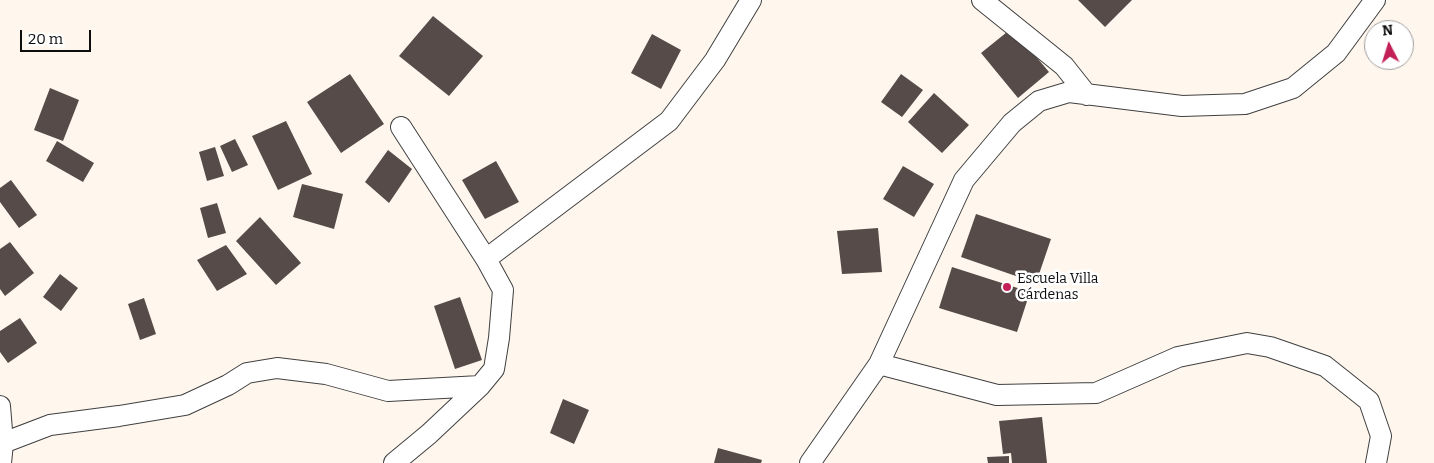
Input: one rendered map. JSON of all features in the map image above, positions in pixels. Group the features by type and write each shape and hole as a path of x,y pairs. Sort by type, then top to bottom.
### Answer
{"street":[{"path":"486,260 668,121 715,60 751,0"},
{"path":"982,0 1064,66 1086,95"},
{"path":"810,463 879,364 964,180 1012,123 1039,101 1069,92 1182,106 1245,104 1293,88 1336,53 1375,0"},
{"path":"394,463 429,434 480,386 494,369 503,290 486,260 401,127"},
{"path":"879,364 997,395 1096,393 1178,357 1247,343 1270,346 1325,366 1369,401 1381,436 1376,463"},
{"path":"3,443 50,424 119,416 185,405 228,385 247,373 277,368 326,374 388,390 480,386"},
{"path":"0,406 3,443 1,463"}],"building":[{"path":"1078,0 1132,0 1105,27"},
{"path":"433,16 483,56 449,96 399,56"},
{"path":"1012,28 1049,72 1018,98 981,53"},
{"path":"652,34 681,50 661,89 631,73"},
{"path":"350,74 384,124 341,153 307,102"},
{"path":"901,74 923,90 902,117 881,102"},
{"path":"50,88 79,100 63,141 34,130"},
{"path":"934,93 969,125 942,153 908,122"},
{"path":"286,121 312,174 278,190 252,136"},
{"path":"235,139 248,165 232,172 220,146"},
{"path":"57,141 94,163 83,182 46,161"},
{"path":"215,147 224,176 207,181 199,152"},
{"path":"388,150 412,169 389,203 365,182"},
{"path":"496,161 519,202 485,219 462,180"},
{"path":"903,166 934,184 914,217 883,199"},
{"path":"11,180 37,215 19,228 0,202 0,188"},
{"path":"302,184 343,194 334,229 293,217"},
{"path":"217,203 226,233 208,238 200,208"},
{"path":"976,214 1051,239 1036,283 961,257"},
{"path":"260,217 301,263 276,285 236,241"},
{"path":"878,228 882,272 842,274 837,231"},
{"path":"10,242 34,273 5,296 0,289 0,249"},
{"path":"226,245 247,274 217,291 197,260"},
{"path":"952,267 1030,292 1017,332 939,308"},
{"path":"60,274 78,288 61,311 43,297"},
{"path":"460,297 482,360 455,369 434,306"},
{"path":"144,298 156,334 140,340 128,304"},
{"path":"20,318 37,343 8,363 0,352 0,331"},
{"path":"563,399 589,410 574,444 550,433"},
{"path":"1042,417 1047,463 1012,463 1011,453 1003,454 999,421"},
{"path":"718,448 762,460 761,463 714,463"},
{"path":"1009,456 1009,463 988,463 987,457"}],"place":[{"name":"Escuela Villa Cárdenas","path":"1007,287"}]}
